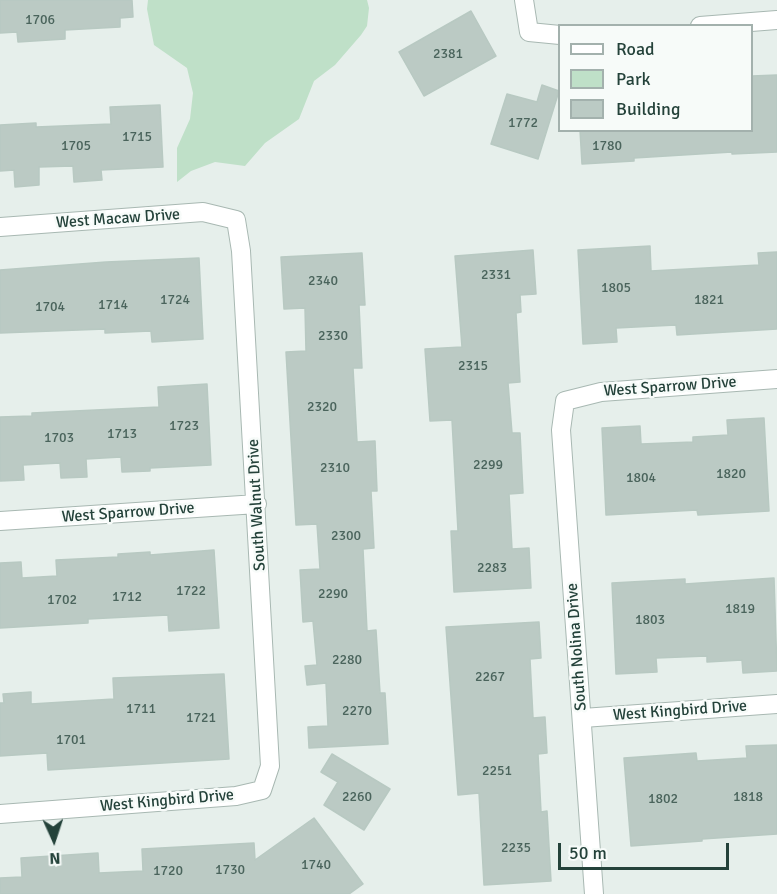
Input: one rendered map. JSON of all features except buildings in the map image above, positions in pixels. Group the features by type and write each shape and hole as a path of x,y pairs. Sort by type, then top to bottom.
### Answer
{"street":[{"path":"524,0 529,32 558,35"},
{"path":"726,24 777,20"},
{"name":"West Macaw Drive","path":"0,227 203,212 236,220"},
{"name":"South Walnut Drive","path":"236,220 241,251 257,504 270,766 262,790"},
{"name":"West Sparrow Drive","path":"564,401 601,392 777,379"},
{"name":"South Nolina Drive","path":"564,401 561,430 594,894"},
{"name":"West Sparrow Drive","path":"0,521 257,504"},
{"name":"West Kingbird Drive","path":"583,718 777,704"},
{"name":"West Kingbird Drive","path":"0,814 236,796 262,790"}],"green space":[{"path":"148,0 367,0 369,8 367,26 335,65 314,81 299,119 265,143 245,166 215,162 191,171 177,182 177,148 190,119 193,93 187,68 154,45 147,9"}]}
